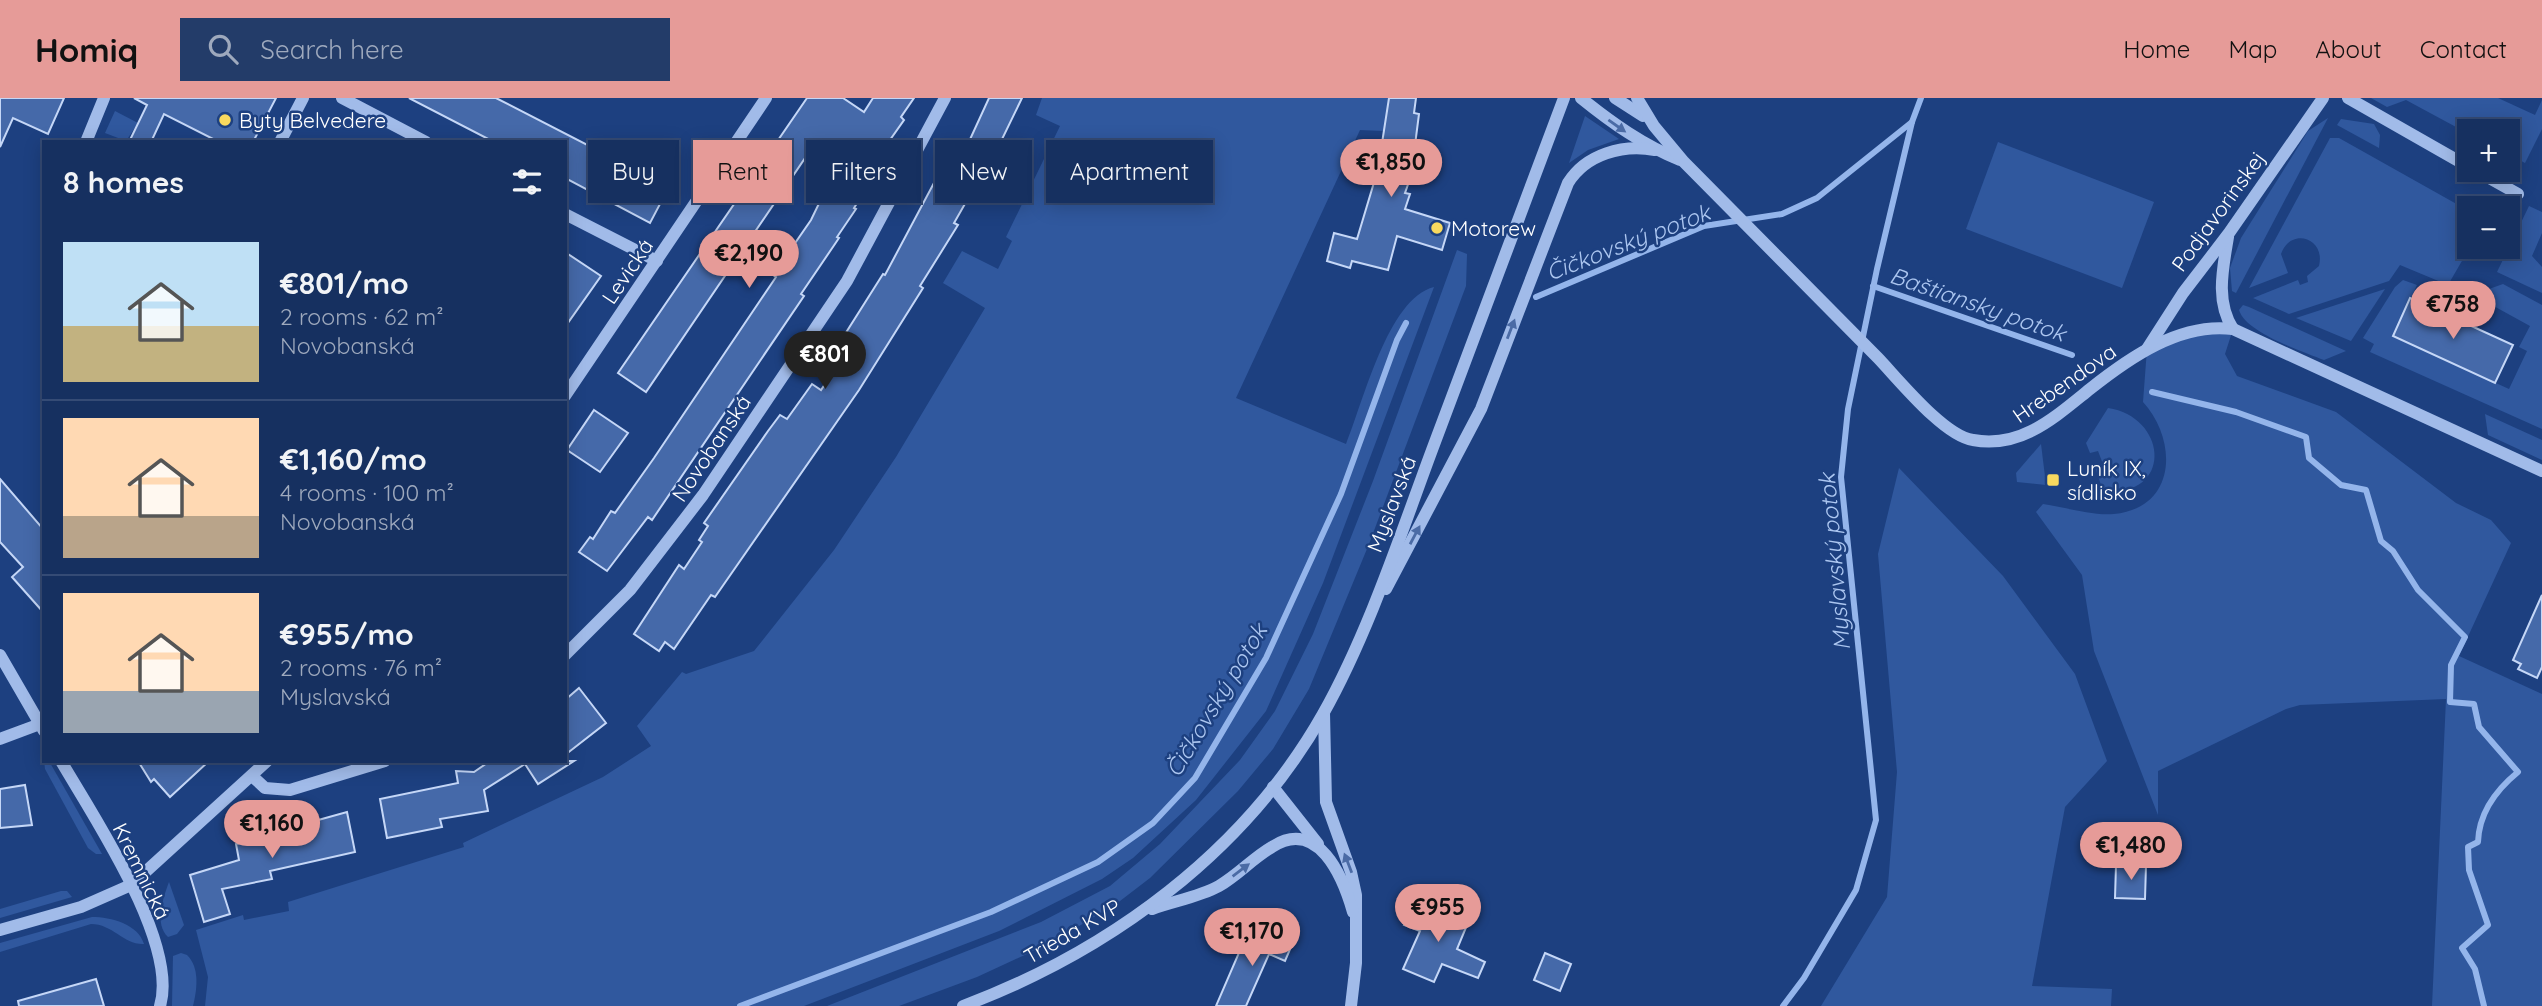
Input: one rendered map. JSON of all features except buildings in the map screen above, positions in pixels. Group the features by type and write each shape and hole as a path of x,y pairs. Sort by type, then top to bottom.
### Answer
{"street":[{"path":"87,140 104,98"},
{"path":"281,140 303,98"},
{"path":"342,98 422,140"},
{"name":"Levická","path":"567,393 766,98"},
{"name":"Novobanská","path":"567,653 631,590 704,495 847,281 945,98"},
{"name":"Myslavská","path":"1351,1006 1356,964 1354,880 1326,802 1324,713 1349,661 1414,500 1564,98"},
{"path":"1581,98 1609,121 1655,150 1684,162"},
{"path":"1615,98 1654,126"},
{"path":"1637,98 1654,126"},
{"name":"Podjavorinskej","path":"2147,349 2183,293 2229,233 2323,98"},
{"path":"2348,98 2457,160"},
{"name":"Hrebendova","path":"1654,126 1684,162 1845,327 1954,432 1968,439 1995,442 2012,440 2031,432 2147,349 2195,331 2232,329 2542,471"},
{"path":"1349,661 1481,409 1568,183 1579,168 1597,157 1632,148 1655,150"},
{"path":"2496,182 2518,194"},
{"path":"567,215 657,261"},
{"path":"2229,233 2221,281 2223,303 2232,329"},
{"path":"0,654 42,727 0,738"},
{"name":"Trieda KVP","path":"963,1006 1044,971 1092,946 1135,917 1191,872 1273,787 1324,713"},
{"name":"Kremnická","path":"62,763 131,885 158,953 163,987 160,1006"},
{"path":"0,930 81,907 131,885 265,763"},
{"path":"251,776 265,788 290,790 378,763"},
{"name":"Myslavská","path":"1273,787 1322,849 1345,888 1356,930"},
{"path":"1135,917 1220,885 1281,842 1303,840 1322,849"}],"shaded area":[{"path":"1042,98 1389,98 1384,131 1360,130 1236,398 1346,444 1369,379 1390,331 1403,310 1418,295 1434,287 1323,583 1266,711 1196,800 1133,858 1102,879 999,931 804,1006 205,1006 208,977 196,930 243,915 244,920 289,911 288,902 464,847 463,843 603,777 651,746 637,726 682,672 686,674 754,651 834,550 896,457 985,308 943,283 962,251 998,269 1012,241 1006,237 1023,203 1032,203 1032,184 1046,155 1046,203 1213,203 1213,140 1053,140 1060,126 1036,115"},
{"path":"2371,98 2498,98 2535,115 2542,100 2542,129 2525,163 2520,160 2520,119 2457,119 2457,128 2406,100 2387,107"},
{"path":"115,111 138,123 127,140 105,133"},
{"path":"1585,116 1619,139 1588,150 1569,163"},
{"path":"2328,118 2236,293 2232,291 2230,268 2241,238 2308,131"},
{"path":"2341,119 2374,124 2380,135 2379,148 2337,125"},
{"path":"2330,138 2339,138 2457,204 2457,259 2463,259 2448,285 2400,265 2389,281 2289,314 2253,298 2298,280 2300,285 2308,282 2307,276 2319,266 2320,256 2312,242 2299,238 2292,240 2281,254 2288,273 2249,288"},
{"path":"1998,142 2154,202 2122,288 1966,229"},
{"path":"2529,206 2542,212 2542,233 2532,256 2542,267 2542,293 2497,272 2503,259 2520,259 2520,225"},
{"path":"1457,250 1467,254 1466,286 1369,544 1309,689 1273,749 1238,791 1150,878 1120,901 1053,942 977,977 899,1006 827,1006 1041,922 1110,886 1160,844 1240,760 1275,711 1313,634 1373,481"},
{"path":"2403,280 2417,285 2393,336 2509,389 2527,351 2519,347 2530,326 2490,304 2489,289 2503,284 2542,305 2542,429 2370,352 2374,344 2363,338 2395,287"},
{"path":"2385,289 2351,341 2296,318"},
{"path":"2456,302 2481,314 2482,320 2477,328 2445,313 2450,303"},
{"path":"2243,305 2346,351 2324,360 2289,346 2252,326 2239,310"},
{"path":"2233,329 2225,354 2237,376 2336,412 2456,503 2491,520 2511,543 2459,656 2542,694 2542,1006 2432,1006 2446,699 2300,705 2286,709 2158,771 2158,815 2094,651 2082,575 2036,512 2043,504 2088,513 2114,514 2135,509 2150,499 2160,486 2166,453 2154,417 2143,402 2147,349 2171,339"},
{"path":"2108,408 2128,414 2143,426 2152,440 2155,456 2152,470 2142,482 2126,490 2103,491 2095,467 2103,464 2098,451 2090,453 2086,443"},
{"path":"2485,414 2542,440 2542,460 2488,435"},
{"path":"2041,444 2046,485 2017,482 2016,473"},
{"path":"1899,468 2003,576 2075,674 2107,761 2065,807 2032,986 2112,989 2111,1006 1821,1006 1887,897 1897,772 1878,554"},
{"path":"44,763 50,763 102,854 96,854 88,848 45,769"},
{"path":"169,882 184,925 177,934 168,937 161,925 161,918 162,903"},
{"path":"67,891 72,897 0,918 0,909"},
{"path":"92,917 123,923 136,931 144,944 130,941 106,927 91,924 0,952 0,943"},
{"path":"181,953 191,960 196,972 193,1006 172,1006 173,956"}],"waterway":[{"name":"Myslavský potok","path":"1783,1006 1804,978 1856,890 1876,820 1841,477 1848,409 1877,269 1912,122 1921,98"},
{"name":"Čičkovský potok","path":"1536,297 1704,226 1782,214 1817,198 1912,122"},
{"name":"Baštiansky potok","path":"1873,286 2072,355"},
{"name":"Čičkovský potok","path":"740,1006 991,912 1098,862 1153,823 1195,778 1266,658 1341,494 1397,340 1406,323"},
{"name":"Baštiansky potok","path":"2152,392 2236,412 2306,437 2309,458 2341,485 2366,490 2381,541 2393,551 2418,590 2465,637 2451,665 2450,702 2474,704 2479,727 2518,772 2490,803 2485,811 2478,842 2468,847 2469,870 2488,925 2462,948 2475,969 2484,1006"}],"place":[{"name":"Byty Belvedere","path":"225,120"},
{"name":"Motorew","path":"1437,228"},
{"name":"Luník IX, sídlisko","path":"2053,480"}]}
